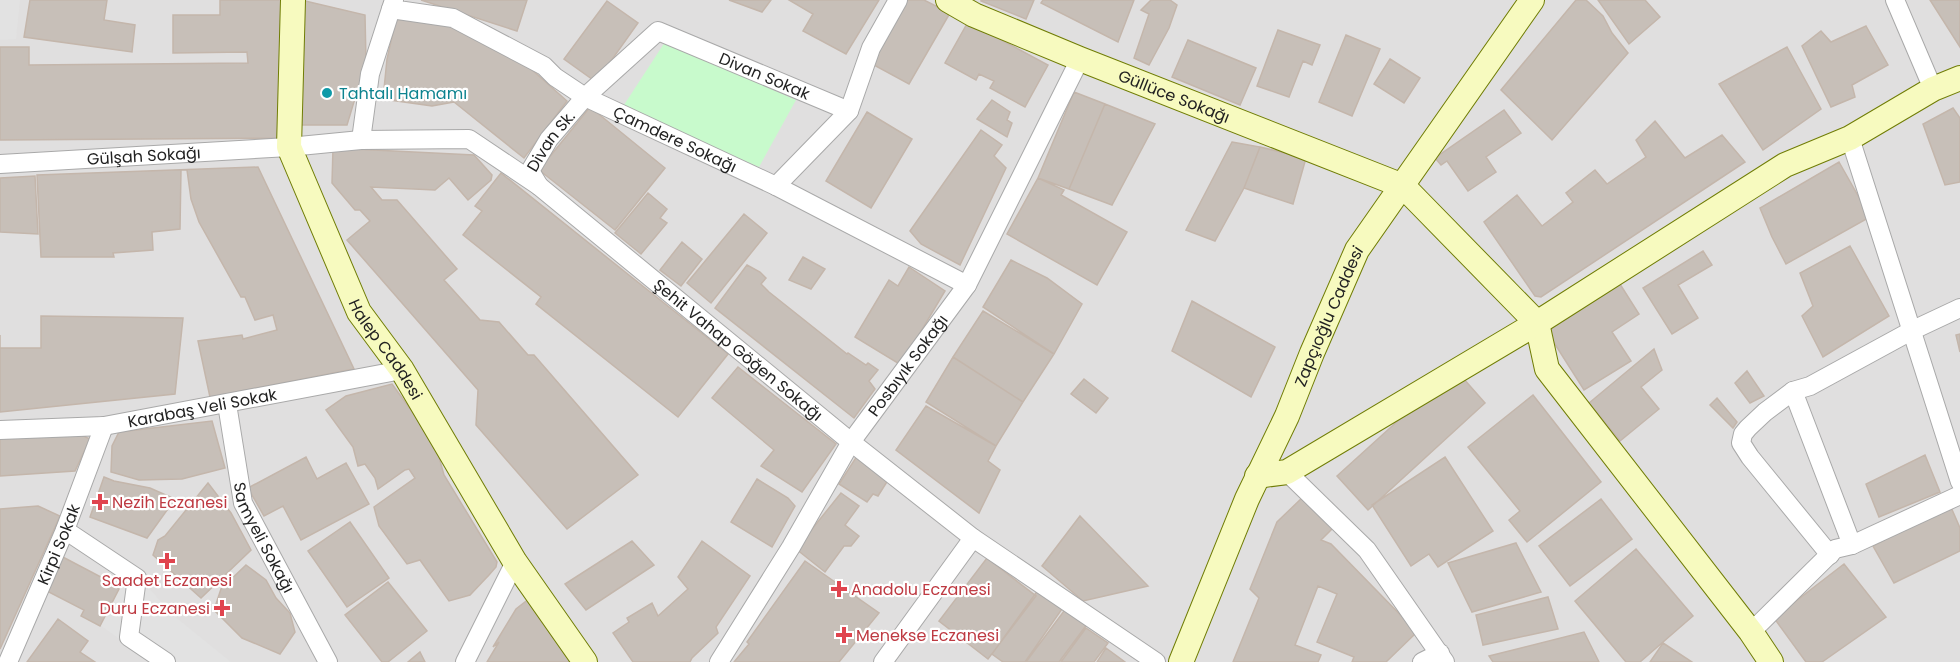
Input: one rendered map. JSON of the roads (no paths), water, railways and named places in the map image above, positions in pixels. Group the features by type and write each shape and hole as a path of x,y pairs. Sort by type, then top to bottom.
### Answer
{"street":[{"name":"Halep Caddesi","path":"292,0 289,147 359,312 402,370 515,562 585,662"},
{"path":"776,186 849,111 872,48 898,0"},
{"name":"Güllüce Sokağı","path":"948,0 975,7 1080,59 1403,186"},
{"name":"Zapçıoğlu Caddesi","path":"1181,662 1257,476 1287,416 1312,352 1357,250 1532,0"},
{"path":"1895,0 1933,89"},
{"path":"361,140 370,74 393,5"},
{"name":"Çamdere Sokağı","path":"393,5 453,18 544,66 555,77 585,98 776,186 966,285"},
{"name":"Divan Sokak","path":"585,98 658,31 849,111"},
{"name":"Posbıyık Sokağı","path":"719,662 791,547 851,442 966,285 1080,59"},
{"path":"1257,476 1287,472 1537,323 1785,165 1850,138 1933,89 1960,78"},
{"name":"Divan Sk.","path":"539,186 530,171 549,139 585,98"},
{"path":"1850,138 1960,482"},
{"name":"Şehit Vahap Göğen Sokağı","path":"289,147 361,140 469,139 539,186 851,442 973,538 1156,662"},
{"name":"Gülşah Sokağı","path":"0,164 289,147"},
{"path":"1403,186 1537,323 1547,369 1772,662"},
{"path":"1830,555 1750,456 1741,443 1743,434 1793,391 1810,386 1911,331 1960,308"},
{"name":"Karabaş Veli Sokak","path":"0,430 105,426 402,370"},
{"path":"1793,391 1852,545"},
{"name":"Samyeli Sokağı","path":"226,404 243,502 328,662"},
{"name":"Kirpi Sokak","path":"8,662 65,530 105,426"},
{"path":"1287,472 1367,550 1442,657 1422,662"},
{"path":"1750,632 1835,549 1852,545 1960,495"},
{"path":"65,530 137,578 129,637 166,662"},
{"path":"883,662 973,538"},
{"path":"465,662 515,562"}],"place":[{"name":"Tahtalı Hamamı","path":"327,93"},
{"name":"Nezih Eczanesi","path":"100,502"},
{"name":"Saadet Eczanesi","path":"167,561"},
{"name":"Anadolu Eczanesi","path":"839,589"},
{"name":"Duru Eczanesi","path":"222,608"},
{"name":"Menekse Eczanesi","path":"844,635"}]}
